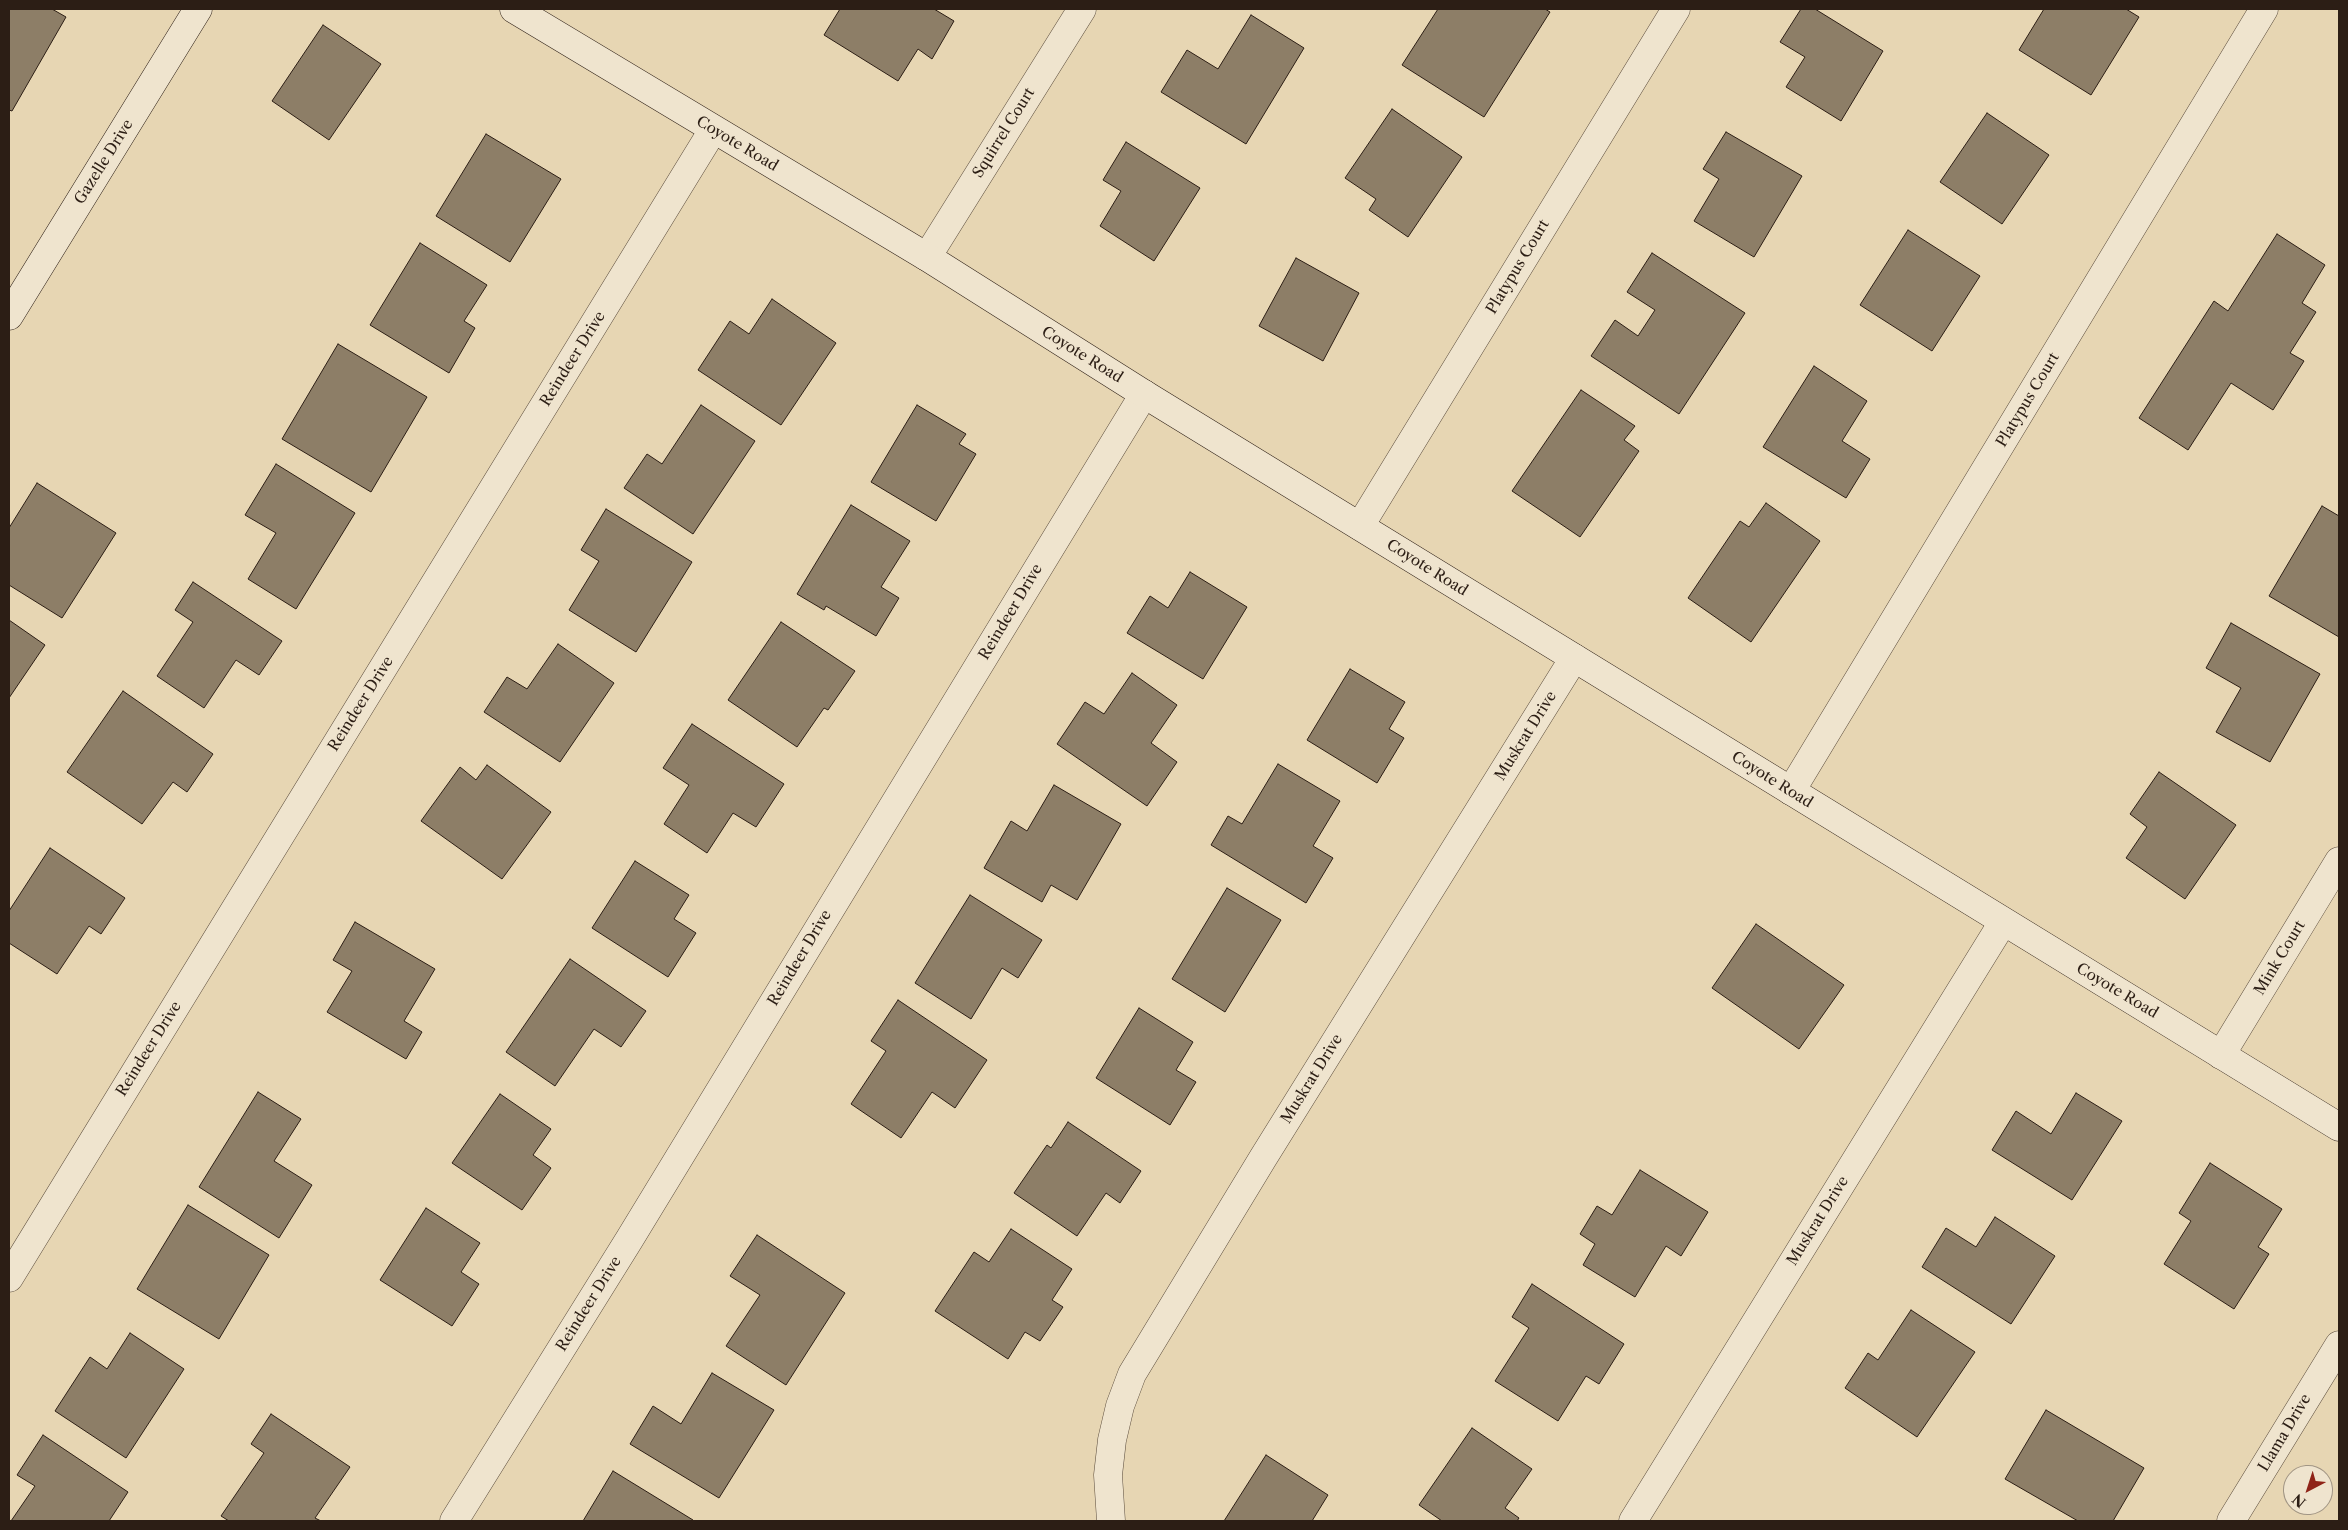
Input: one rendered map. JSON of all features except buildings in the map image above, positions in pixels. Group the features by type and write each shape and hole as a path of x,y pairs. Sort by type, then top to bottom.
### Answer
{"street":[{"name":"Gazelle Drive","path":"9,316 198,9"},
{"name":"Coyote Road","path":"514,9 927,257 1144,394 2339,1127"},
{"name":"Squirrel Court","path":"927,257 1082,9"},
{"name":"Platypus Court","path":"1360,526 1676,9"},
{"name":"Platypus Court","path":"1791,791 2264,9"},
{"name":"Reindeer Drive","path":"9,1278 714,130"},
{"name":"Reindeer Drive","path":"454,1521 639,1223 1144,394"},
{"name":"Muskrat Drive","path":"1111,1521 1108,1475 1112,1440 1120,1406 1132,1374 1263,1158 1574,658"},
{"name":"Mink Court","path":"2221,1054 2339,861"},
{"name":"Muskrat Drive","path":"1633,1521 2003,922"},
{"name":"Llama Drive","path":"2231,1521 2339,1345"}]}
